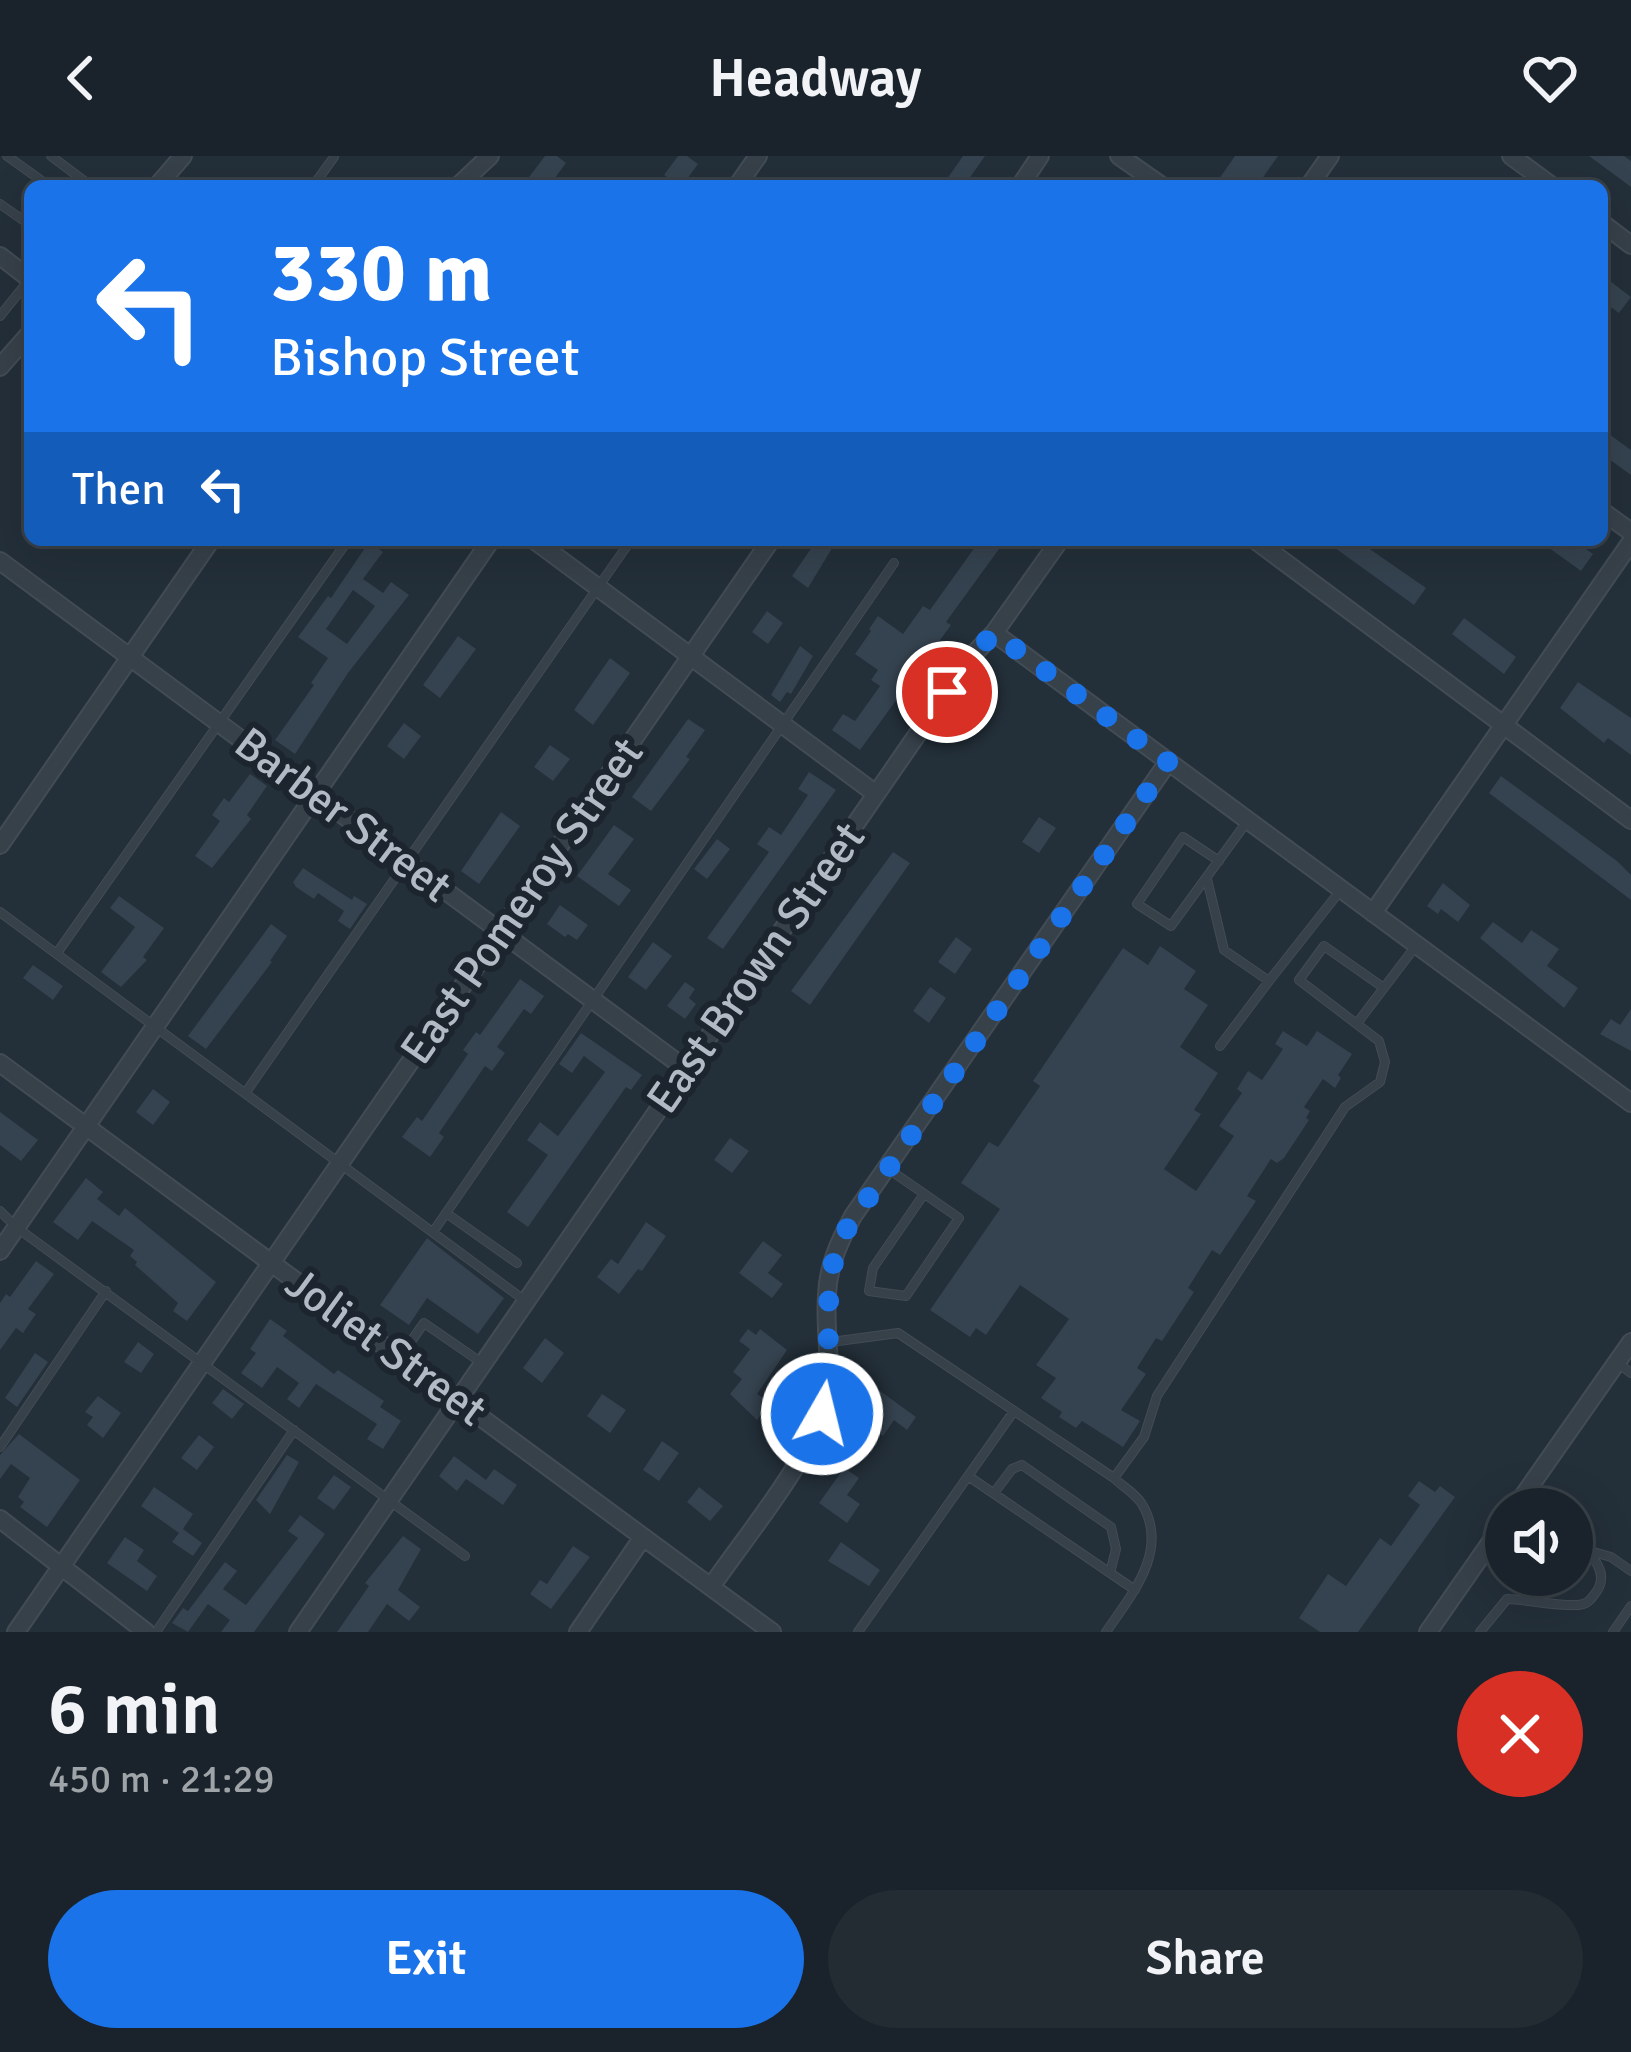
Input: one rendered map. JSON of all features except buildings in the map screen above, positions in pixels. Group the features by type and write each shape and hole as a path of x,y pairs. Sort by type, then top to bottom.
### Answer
{"street":[{"path":"163,180 184,156"},
{"path":"464,180 490,156"},
{"path":"1119,156 1153,180"},
{"path":"1511,156 1544,180"},
{"path":"0,256 24,274"},
{"path":"0,367 24,340"},
{"path":"1373,914 1631,542"},
{"path":"0,845 207,546"},
{"path":"0,1250 487,546"},
{"path":"542,546 876,794"},
{"name":"East Pomeroy Street","path":"16,1632 767,546"},
{"name":"East Brown Street","path":"298,1632 970,658 994,633 1056,546"},
{"path":"1263,546 1631,820"},
{"name":"Barber Street","path":"0,561 686,1069"},
{"path":"994,633 1631,1103"},
{"path":"711,1587 814,1432 830,1377 826,1297 835,1254 853,1216 1168,762"},
{"name":"Joliet Street","path":"0,1063 772,1632"},
{"path":"1534,1488 1624,1368 1631,1342"},
{"path":"0,1519 146,1632"},
{"path":"578,1632 643,1537"},
{"path":"1428,1632 1485,1550"}],"lane":[{"path":"7,156 41,180"},
{"path":"51,156 83,180"},
{"path":"0,316 24,286"},
{"path":"57,953 344,546"},
{"path":"246,1092 627,546"},
{"path":"433,1232 894,563"},
{"path":"1219,861 1183,837 1137,904 1171,926 1219,861 1248,821"},
{"path":"1207,877 1224,950 1269,981"},
{"path":"1220,1046 1341,890"},
{"path":"0,912 526,1301"},
{"path":"1358,1022 1417,945"},
{"path":"1114,1478 1144,1437 1157,1396 1345,1107 1380,1082 1385,1062 1379,1041 1299,980 1324,946 1384,988"},
{"path":"887,1168 925,1194 959,1218 906,1296 869,1292 873,1268 925,1194"},
{"path":"0,1211 465,1556"},
{"path":"446,1213 517,1263"},
{"path":"0,1448 106,1291"},
{"path":"400,1358 424,1324 483,1364"},
{"path":"830,1343 898,1333 1114,1478 1142,1503 1152,1538 1148,1566 1106,1632"},
{"path":"858,1632 1014,1411"},
{"path":"156,1632 294,1430"},
{"path":"994,1493 1012,1468 1022,1465 1111,1527 1116,1549 1110,1573"},
{"path":"968,1476 1135,1590"},
{"path":"1593,1552 1612,1557 1631,1570"},
{"path":"1593,1561 1602,1578 1593,1593"},
{"path":"1480,1632 1508,1599 1579,1605 1592,1596"},
{"path":"1612,1632 1631,1606"}],"route":[{"path":"822,1414 831,1359 826,1297 842,1236 1168,762 994,633 947,692"}]}
